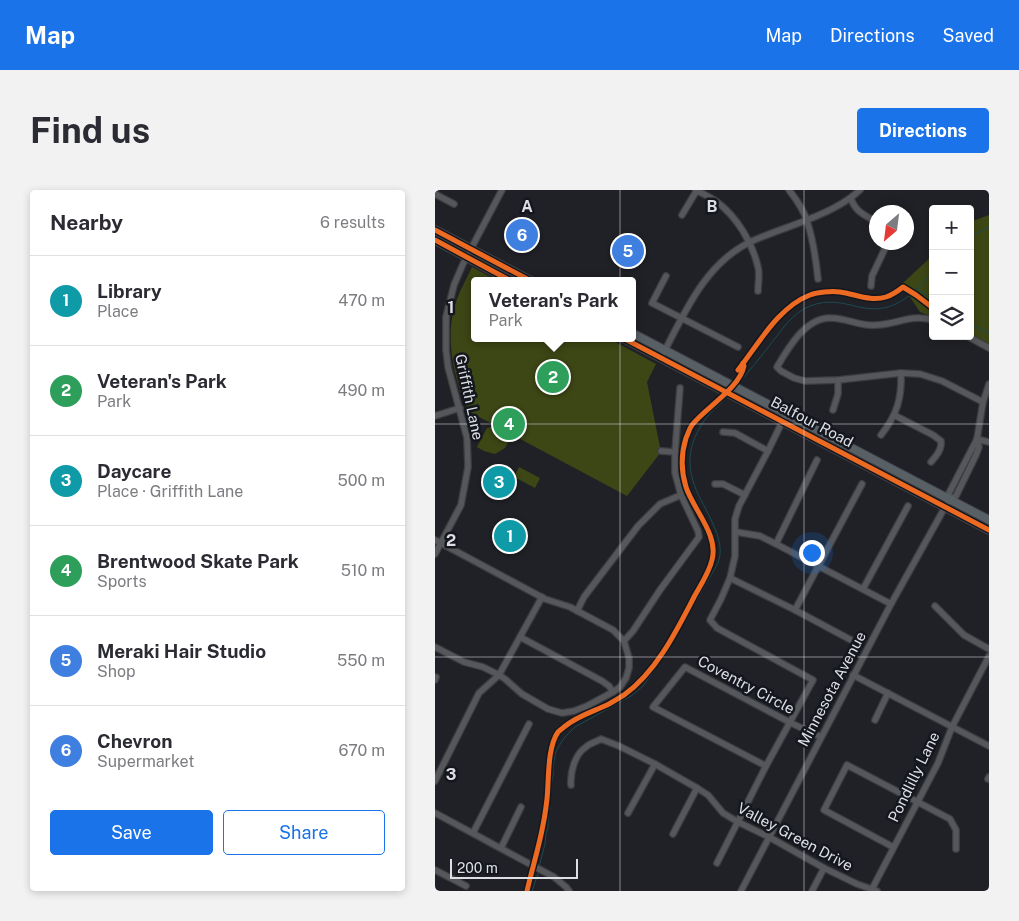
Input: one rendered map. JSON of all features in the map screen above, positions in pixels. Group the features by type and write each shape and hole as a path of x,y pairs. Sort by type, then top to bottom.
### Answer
{"main road":[{"path":"435,230 524,277"},
{"path":"435,240 504,277"},
{"name":"Balfour Road","path":"636,336 663,354"},
{"name":"Balfour Road","path":"633,342 663,354 785,417 947,503 989,530"},
{"name":"Balfour Road","path":"947,503 989,520"}],"street":[{"name":"Griffith Lane","path":"435,554 438,542 461,505 468,467 467,438 448,367 446,317 454,285 466,257 502,190"},
{"path":"682,216 696,190 715,201 727,211 736,221 749,243 758,268 759,291"},
{"path":"789,190 807,219 818,279"},
{"path":"663,354 696,293 723,260 749,243 851,199 860,190"},
{"path":"435,194 454,204"},
{"path":"851,199 854,207 869,218"},
{"path":"871,286 873,276 884,250"},
{"path":"666,276 652,302 738,347"},
{"path":"929,319 909,318 884,325 870,326 831,318 819,320 800,333 777,367 793,378 805,381 838,380 901,373 919,374 942,381 983,402"},
{"path":"974,340 989,348"},
{"path":"881,435 894,415 901,396 901,373"},
{"path":"833,410 838,394 838,380"},
{"name":"Minnesota Avenue","path":"741,891 853,675 947,503 949,493 977,440 983,402 989,384"},
{"path":"624,641 699,538 681,495 675,473 679,388"},
{"path":"435,416 460,408"},
{"path":"894,415 933,434 941,441 937,455 931,462"},
{"path":"717,862 813,680 717,628 710,620 730,578 735,556 735,519 739,506 785,417"},
{"path":"723,432 735,433 768,451"},
{"path":"977,440 989,442"},
{"path":"661,452 675,452"},
{"path":"776,544 817,460"},
{"path":"715,484 723,484 745,495"},
{"path":"795,610 862,484"},
{"path":"577,611 584,597 638,526 660,504 681,495"},
{"path":"863,589 907,506"},
{"path":"736,532 760,536 891,604"},
{"path":"435,647 464,662 483,667 499,675 522,694 548,709 562,713 587,706 613,692 620,687 626,678 629,668 629,658 624,641 613,630 577,611 542,597 438,542"},
{"path":"730,578 851,640"},
{"path":"435,781 479,693 499,675 542,597"},
{"path":"935,606 964,634 989,649"},
{"path":"520,637 602,681 613,692"},
{"name":"Pondlilly Lane","path":"874,890 893,847 938,763 952,728 989,656"},
{"name":"Coventry Circle","path":"766,766 653,707 685,667 821,737"},
{"path":"853,675 989,746"},
{"path":"875,720 888,693"},
{"path":"473,833 529,724"},
{"name":"Valley Green Drive","path":"571,785 578,755 586,746 601,739 655,764 697,788 708,795 723,813 738,822 824,868 874,890"},
{"path":"628,813 655,764"},
{"path":"893,847 825,810 847,765 950,819 956,830 956,849"},
{"path":"673,834 697,788"},
{"path":"501,848 521,807"},
{"path":"435,813 554,877 569,891"},
{"path":"812,891 824,868"},
{"path":"435,870 466,886"}],"green space":[{"path":"989,215 989,346 974,337 974,221"},
{"path":"929,259 929,315 920,312 902,284"},
{"path":"472,267 491,277 471,277 471,342 615,342 656,364 647,382 661,452 627,496 468,411 455,372 451,343 452,315"},
{"path":"490,427 511,438 505,448 495,454 477,447 487,428"},
{"path":"519,467 540,478 535,488 514,477"}],"waterway":[{"path":"974,235 989,227"},
{"path":"738,384 787,323 804,309 829,302 871,309 892,306 909,296 929,276"},
{"path":"917,289 929,296"},
{"path":"974,326 989,333"},
{"path":"539,867 548,828 548,812 550,809 549,804 556,751 564,738 575,727 631,696 643,686 666,653 718,563 719,539 695,485 690,466 690,456 695,438 708,415 728,396"},
{"path":"532,891 539,871"}],"cycle path":[{"path":"435,230 523,277"},
{"path":"435,240 504,277"},
{"path":"738,370 778,317 788,308 810,295 836,292 875,299 886,297 903,287 929,305"},
{"path":"631,342 989,530"},
{"path":"527,891 540,842 547,799 550,755 554,739 558,732 569,723 624,695 646,675 664,651 709,570 713,551 712,541 686,487 682,469 682,456 686,438 692,425 736,382 744,366 743,363"}],"place":[{"name":"Chevron","path":"522,235"},
{"name":"Meraki Hair Studio","path":"628,251"},
{"name":"Veteran's Park","path":"553,377"},
{"name":"Brentwood Skate Park","path":"509,424"},
{"name":"Daycare","path":"499,482"},
{"name":"Library","path":"510,536"}]}
